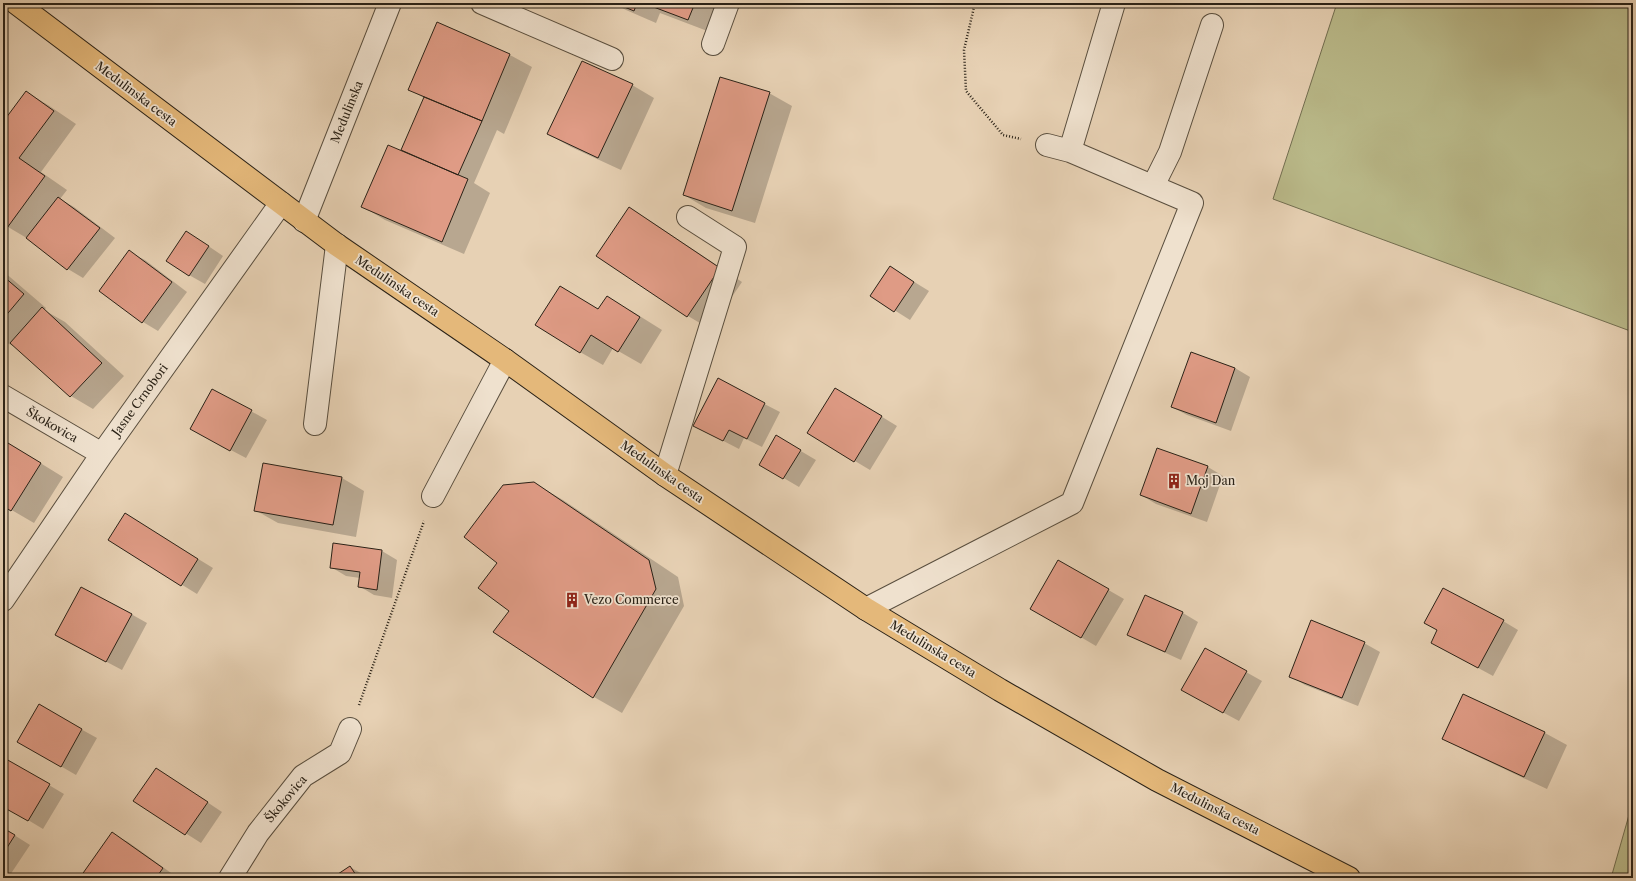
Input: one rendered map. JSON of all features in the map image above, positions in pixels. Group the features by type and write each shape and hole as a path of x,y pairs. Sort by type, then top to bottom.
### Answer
{"main road":[{"name":"Medulinska cesta","path":"16,3 337,246 505,360 665,475 866,609 1000,690 1157,780 1349,878"}],"street":[{"name":"Medulinska","path":"304,221 390,3"},
{"path":"482,3 612,59"},
{"path":"713,44 728,3"},
{"path":"1070,151 1114,3"},
{"path":"1153,186 1170,152 1212,25"},
{"path":"866,609 1072,503 1192,202 1070,151 1047,145"},
{"name":"Jasne Crnobori","path":"3,600 102,454 281,204"},
{"path":"665,475 735,247 688,217"},
{"path":"315,424 337,246"},
{"path":"433,496 505,360"},
{"name":"Škokovica","path":"3,396 102,454"},
{"name":"Škokovica","path":"230,878 258,833 303,776 340,753 350,729"}],"path":[{"path":"975,3 964,50 966,91 1003,135 1047,145"},
{"path":"350,729 433,496"}],"green space":[{"path":"1337,3 1633,3 1633,332 1273,199"},
{"path":"1633,801 1633,878 1611,878"}],"building":[{"path":"615,3 637,3 634,11"},
{"path":"643,3 695,3 688,20"},
{"path":"437,22 510,54 482,121 408,90"},
{"path":"582,61 633,84 598,158 547,134"},
{"path":"720,77 770,92 732,211 683,195"},
{"path":"26,91 54,111 19,158 45,176 7,228 3,225 3,122"},
{"path":"424,97 482,121 458,175 401,150"},
{"path":"388,145 468,179 442,242 361,207"},
{"path":"58,197 100,228 67,270 26,238"},
{"path":"629,207 720,268 687,317 596,256"},
{"path":"186,231 209,246 189,276 166,261"},
{"path":"129,250 172,282 142,323 99,291"},
{"path":"890,266 914,282 894,312 870,296"},
{"path":"3,276 24,294 3,319"},
{"path":"560,286 598,309 607,296 640,317 618,352 591,335 580,353 535,325"},
{"path":"42,307 102,363 70,397 10,343"},
{"path":"1191,352 1235,368 1216,423 1171,407"},
{"path":"718,378 765,403 747,439 729,430 723,441 693,426"},
{"path":"835,388 882,416 854,462 807,433"},
{"path":"212,389 252,410 230,451 190,429"},
{"path":"776,435 801,450 783,479 759,465"},
{"path":"3,440 41,463 11,511 3,506"},
{"name":"Moj Dan","path":"1157,448 1208,466 1191,514 1140,495"},
{"path":"263,463 342,477 333,525 254,511"},
{"name":"Vezo Commerce","path":"534,482 649,560 656,589 593,698 493,632 509,611 478,588 497,563 464,537 503,485"},
{"path":"125,513 198,559 181,586 108,540"},
{"path":"333,543 382,550 377,590 358,587 360,572 330,568"},
{"path":"1058,560 1109,589 1081,638 1030,609"},
{"path":"81,587 132,614 106,662 55,635"},
{"path":"1443,588 1504,620 1478,668 1431,643 1437,630 1424,623"},
{"path":"1145,595 1183,612 1165,652 1127,635"},
{"path":"1311,620 1365,642 1342,698 1289,677"},
{"path":"1205,648 1247,671 1223,713 1181,690"},
{"path":"1463,694 1545,732 1524,777 1442,739"},
{"path":"39,704 82,729 61,767 17,742"},
{"path":"6,759 50,784 28,821 3,807 3,764"},
{"path":"156,768 208,802 185,835 133,801"},
{"path":"3,828 15,835 3,854"},
{"path":"112,832 163,868 156,878 84,878 81,876"},
{"path":"350,866 358,878 332,878"}],"place":[{"name":"Moj Dan","path":"1174,481"},
{"name":"Vezo Commerce","path":"572,600"}]}
